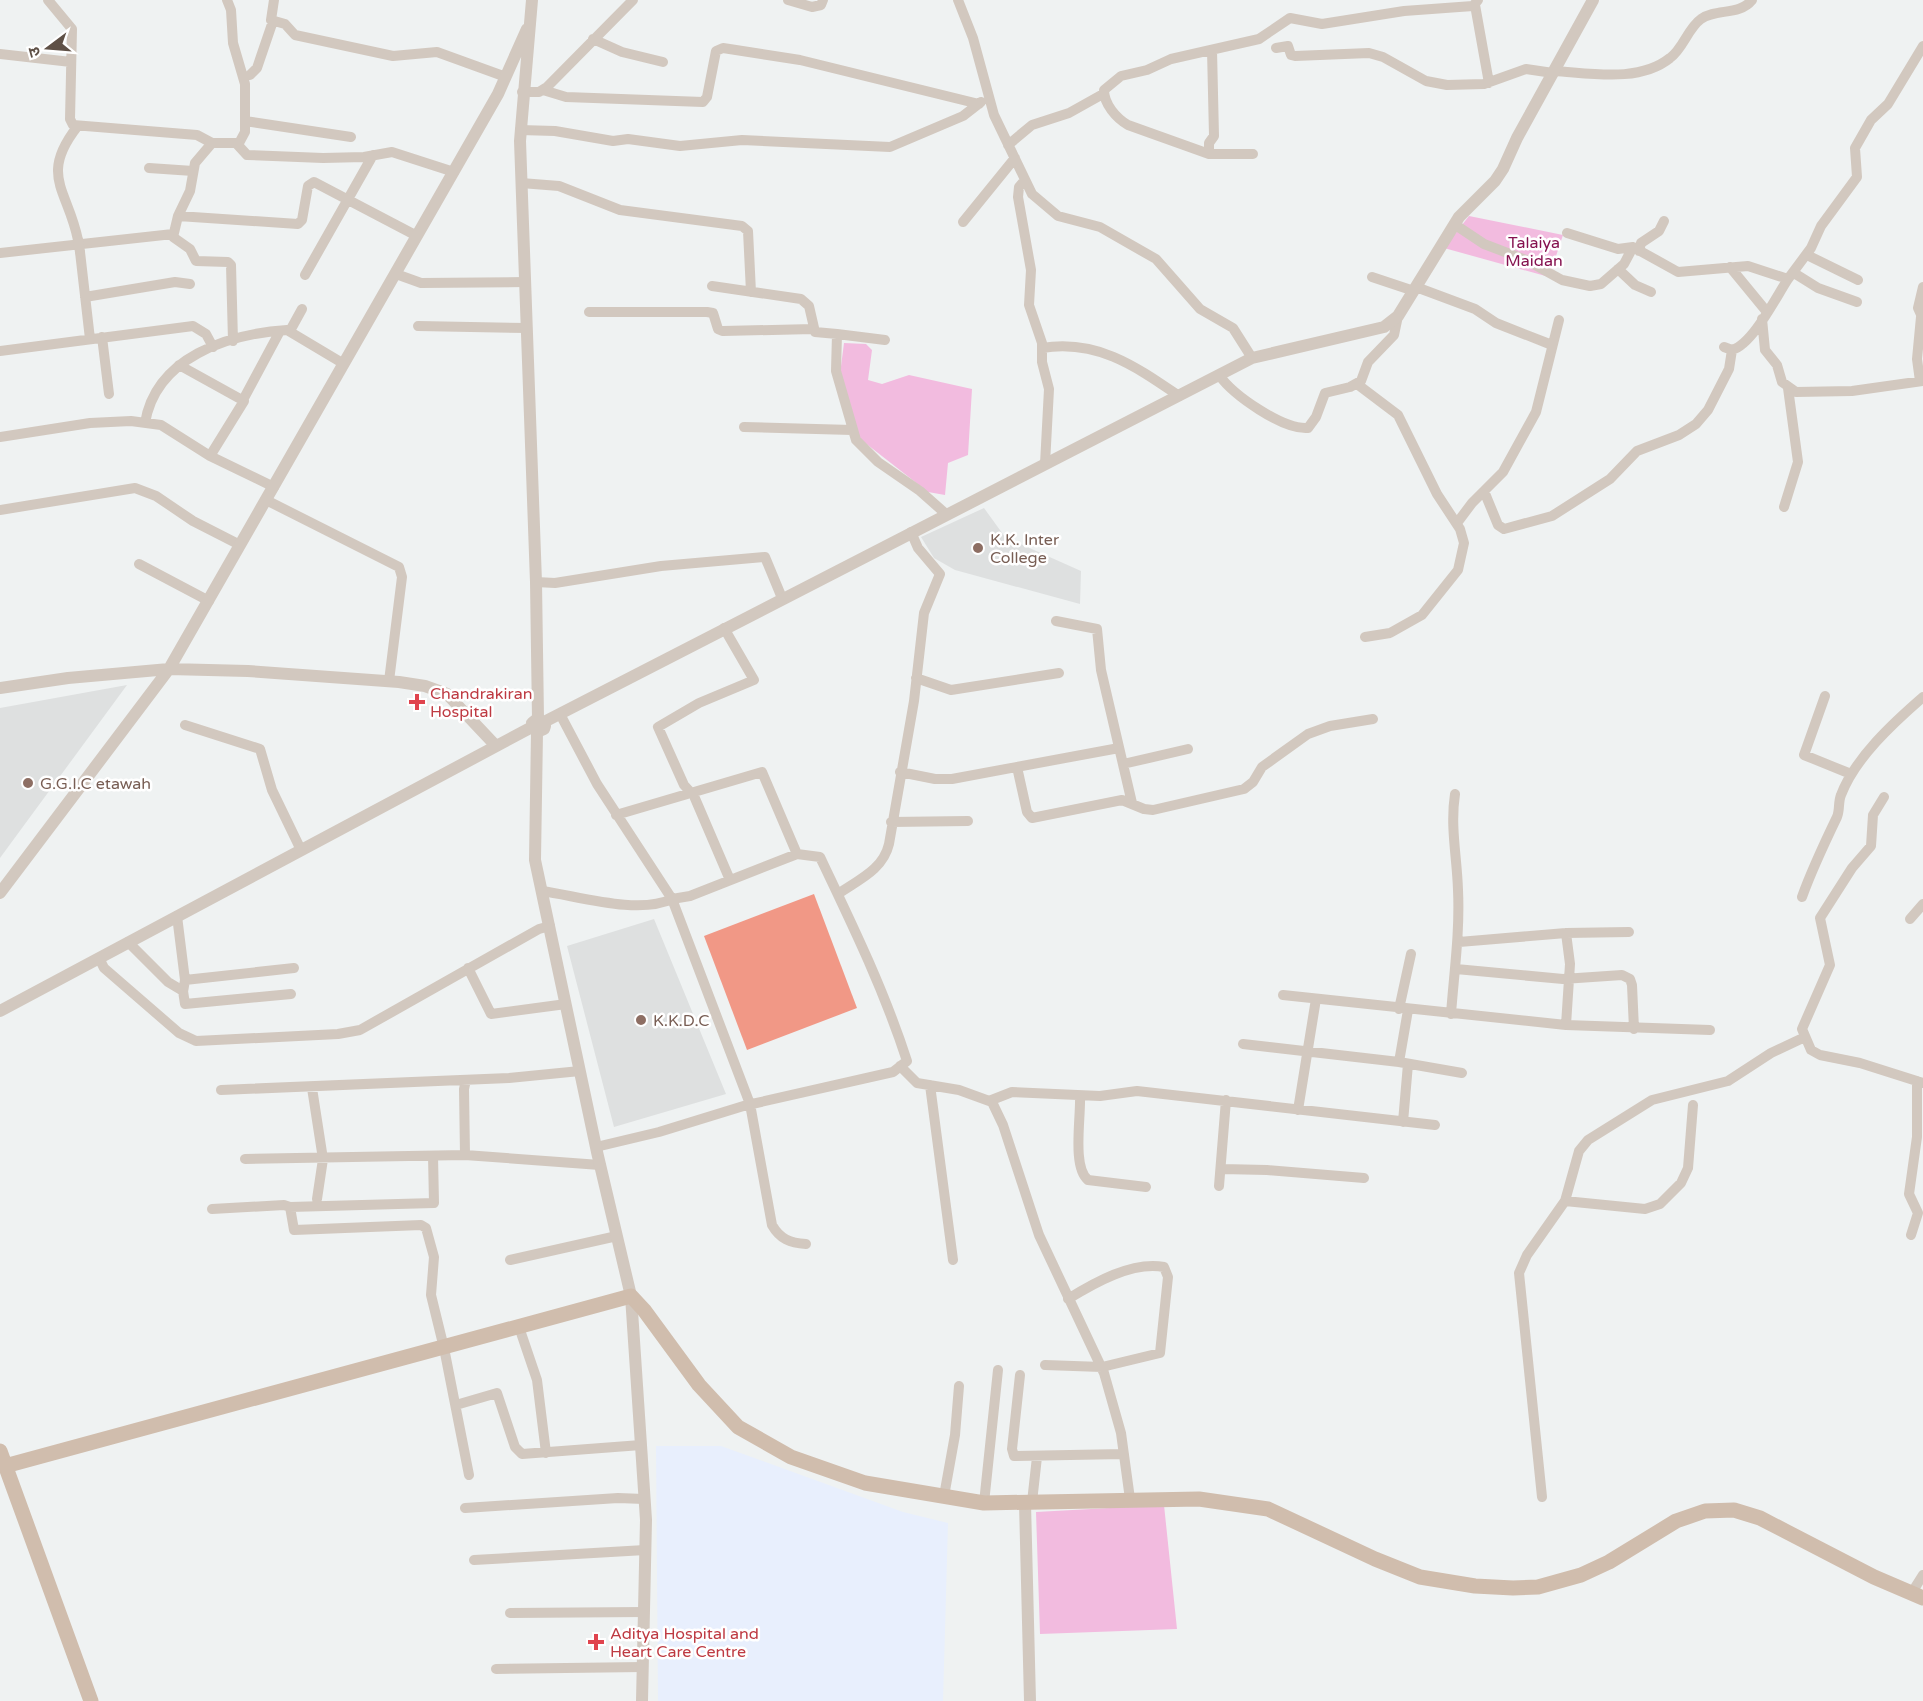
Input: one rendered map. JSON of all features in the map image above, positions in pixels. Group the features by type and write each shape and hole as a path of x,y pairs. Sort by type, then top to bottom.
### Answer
{"main road":[{"path":"91,1701 2,1460 444,1348 631,1296 644,1310 699,1385 738,1427 791,1457 865,1483 984,1503 1198,1499 1268,1509 1375,1559 1420,1577 1475,1586 1513,1588 1538,1587 1581,1575 1610,1562 1676,1521 1705,1511 1734,1510 1760,1518 1917,1596"}],"street":[{"path":"48,0 72,29 70,119 77,127 193,134 212,143 240,146 248,155 323,158 392,152 454,172"},
{"path":"226,0 231,10 233,43 244,77 245,121 240,146"},
{"path":"250,75 257,68 273,21 271,14 274,0"},
{"path":"532,0 527,29 520,130 536,582 538,725 535,860 596,1148 631,1296 644,1499 642,1701"},
{"path":"543,90 633,0"},
{"path":"789,0 815,8 821,5 823,0"},
{"path":"958,0 973,38 988,96 1014,159 1032,194 1058,216 1100,227 1156,259 1200,309 1233,328 1252,358"},
{"path":"1219,375 1227,387 1258,410 1303,428 1310,426 1325,393 1361,380 1368,362 1390,342 1398,316 1454,224 1503,169 1593,0"},
{"path":"1276,48 1288,46 1291,55 1295,56 1344,52 1376,55 1426,81 1439,84 1478,85 1526,69 1617,74 1653,68 1671,58 1702,18 1741,8 1752,0"},
{"path":"1008,145 1032,125 1069,113 1103,94 1108,85 1121,76 1147,70 1171,59 1259,39 1290,18 1322,24 1477,2 1489,82"},
{"path":"273,21 285,24 292,34 301,37 393,56 437,52 506,77"},
{"path":"0,893 169,669 454,172 506,77 527,29"},
{"path":"593,39 622,52 663,62"},
{"path":"1484,491 1498,525 1504,529 1558,512 1610,479 1637,451 1679,435 1701,420 1729,369 1728,349 1740,346 1807,255 1821,226 1857,177 1855,153 1857,145 1876,114 1888,104 1923,46"},
{"path":"522,92 543,90 566,97 704,102 716,51 723,48 800,60 979,104"},
{"path":"1209,154 1209,143 1214,136 1212,50"},
{"path":"0,54 71,62"},
{"path":"1103,94 1118,118 1128,125 1209,154 1252,154"},
{"path":"520,130 555,131 613,141 628,139 680,146 742,140 890,147 963,116 988,96"},
{"path":"245,121 351,137"},
{"path":"77,127 63,149 56,172 78,240 90,339"},
{"path":"212,143 197,160 190,190 178,216 173,234 175,240 190,249 196,261 228,262 231,265 233,341"},
{"path":"305,275 372,155"},
{"path":"963,222 1014,159"},
{"path":"149,168 193,171"},
{"path":"1024,180 1019,187 1018,197 1031,270 1029,305 1042,348 1049,398 1045,464"},
{"path":"178,216 298,224 302,220 310,183 314,182 417,236"},
{"path":"521,183 559,186 620,210 742,226 748,231 751,292"},
{"path":"1454,224 1484,244 1526,260 1562,280 1596,286 1624,264 1641,243 1659,231 1664,221"},
{"path":"1568,233 1618,249 1636,249 1677,272 1730,267 1756,268 1791,276 1857,302"},
{"path":"0,253 173,234"},
{"path":"1807,255 1858,280"},
{"path":"1730,267 1764,316 1765,350 1777,364 1779,376 1788,388 1798,462 1784,507"},
{"path":"1618,269 1631,283 1651,292"},
{"path":"396,274 421,283 525,282"},
{"path":"1372,277 1475,309 1496,323 1552,345"},
{"path":"85,297 175,282 190,284"},
{"path":"712,285 804,301 809,306 813,329"},
{"path":"1788,388 1800,393 1823,393 1922,381 1917,359 1922,318 1918,308 1923,287"},
{"path":"145,423 148,402 185,359 233,341 291,329 302,309"},
{"path":"589,312 707,312 713,314 718,329 723,331 813,329 818,333 885,340"},
{"path":"0,1011 496,746 1252,358 1376,331 1398,316"},
{"path":"1457,523 1503,472 1536,412 1559,320"},
{"path":"0,351 193,326 206,334 213,347"},
{"path":"418,326 527,328"},
{"path":"283,331 344,364"},
{"path":"210,456 244,403 243,400 283,331"},
{"path":"837,334 836,371 852,430 858,443 878,462 920,491 946,514"},
{"path":"102,337 109,394"},
{"path":"1042,348 1070,345 1096,350 1138,369 1179,396"},
{"path":"179,365 243,400"},
{"path":"1361,380 1398,415 1437,495 1457,523 1464,543 1458,570 1422,615 1390,633 1365,637"},
{"path":"0,437 90,423 131,420 161,425 210,456 274,487"},
{"path":"744,427 852,430"},
{"path":"0,510 135,488 156,496 194,521 240,545"},
{"path":"266,500 399,567 402,577 389,681"},
{"path":"838,894 879,866 886,855 916,678 924,613 940,574 918,548 912,532"},
{"path":"536,582 555,583 661,566 765,557 782,598"},
{"path":"139,564 209,601"},
{"path":"1056,621 1097,629 1101,670 1132,803"},
{"path":"724,628 754,680 699,703 658,727 684,785 692,793 730,880"},
{"path":"0,688 68,678 169,669 248,671 389,681 425,686 447,694 496,746"},
{"path":"916,678 951,690 1059,673"},
{"path":"1825,696 1804,755 1851,774"},
{"path":"1802,897 1810,872 1837,817 1840,797 1851,774 1877,743 1923,698"},
{"path":"560,714 616,815 672,899 750,1104 772,1225 782,1238 792,1243 806,1244"},
{"path":"1017,767 1027,812 1032,818 1115,801 1132,803 1144,809 1153,810 1244,789 1262,768 1308,734 1330,726 1373,719"},
{"path":"185,725 260,749 272,790 301,850"},
{"path":"900,771 943,779 1119,748"},
{"path":"1123,764 1188,749"},
{"path":"616,815 762,772 797,854"},
{"path":"1451,1014 1459,942 1457,873 1452,828 1455,794"},
{"path":"1884,797 1873,815 1871,846 1852,868 1820,918 1830,965 1802,1026 1811,1050 1820,1055 1860,1063 1920,1082 1917,1137 1909,1194 1918,1213 1911,1235"},
{"path":"891,822 968,821"},
{"path":"542,891 612,903 644,905 690,896 797,854 820,857 893,1019 906,1061 893,1072 750,1104 659,1132 596,1148"},
{"path":"1910,919 1923,904"},
{"path":"177,916 185,1004 291,994"},
{"path":"99,958 104,968 179,1033 196,1041 327,1035 360,1029 539,929 550,926"},
{"path":"1459,942 1566,933 1629,932"},
{"path":"1566,933 1570,957 1566,1025"},
{"path":"128,942 147,964 184,986 294,968"},
{"path":"1403,1122 1404,1009 1411,954"},
{"path":"468,968 491,1014 566,1004"},
{"path":"1456,969 1569,978 1627,976 1632,985 1634,1029"},
{"path":"1283,995 1566,1025 1710,1030"},
{"path":"1298,1110 1316,999"},
{"path":"1542,1497 1520,1273 1527,1255 1565,1201 1579,1150 1600,1131 1660,1097 1728,1081 1771,1053 1805,1037"},
{"path":"1243,1044 1404,1063 1462,1073"},
{"path":"900,1066 917,1083 959,1090 989,1101 1002,1125 1039,1235 1102,1367 1121,1433 1130,1499"},
{"path":"221,1090 466,1080 580,1071"},
{"path":"465,1155 466,1080"},
{"path":"930,1085 953,1260"},
{"path":"312,1088 323,1159 317,1199"},
{"path":"989,1101 1012,1092 1080,1096 1137,1091 1435,1125"},
{"path":"1080,1096 1081,1127 1077,1154 1083,1176 1088,1180 1146,1187"},
{"path":"1219,1186 1226,1100"},
{"path":"1565,1201 1645,1209 1660,1204 1682,1183 1688,1168 1693,1105"},
{"path":"246,1160 465,1155 600,1166"},
{"path":"212,1209 284,1205 290,1207 434,1203 433,1156"},
{"path":"1222,1169 1268,1170 1364,1178"},
{"path":"290,1207 294,1230 420,1225 426,1228 434,1257 431,1295 469,1475"},
{"path":"510,1260 617,1236"},
{"path":"1045,1365 1102,1367 1159,1355 1168,1277 1166,1269 1149,1266 1133,1269 1106,1279 1068,1299"},
{"path":"519,1327 537,1380 546,1453"},
{"path":"984,1503 998,1370"},
{"path":"1020,1375 1013,1453 1017,1458 1124,1454"},
{"path":"944,1496 955,1435 959,1386"},
{"path":"456,1406 497,1393 519,1453 641,1445"},
{"path":"1030,1701 1029,1503 1037,1457"},
{"path":"465,1508 618,1498 644,1499"},
{"path":"474,1560 645,1550"},
{"path":"1917,1596 1923,1575"},
{"path":"510,1613 644,1612"},
{"path":"495,1669 643,1667"}],"shaded area":[{"name":"K.K. Inter College","path":"984,508 1005,537 1081,571 1080,604 955,570 934,558 921,537"},
{"name":"G.G.I.C etawah","path":"127,685 0,858 0,708"},
{"path":"814,894 857,1008 747,1050 704,936"},
{"name":"K.K.D.C","path":"654,919 726,1094 614,1127 567,946"},
{"path":"656,1446 721,1446 903,1512 948,1523 943,1701 658,1701"}],"green space":[{"name":"Talaiya Maidan","path":"1469,216 1563,235 1549,277 1444,248"},
{"path":"844,343 866,344 872,350 868,380 882,384 909,375 972,389 968,455 948,463 945,495 928,492 855,435 840,374"},
{"path":"1164,1505 1177,1629 1040,1634 1036,1512"}],"place":[{"name":"K.K. Inter College","path":"978,548"},
{"name":"Chandrakiran Hospital","path":"417,702"},
{"name":"G.G.I.C etawah","path":"28,783"},
{"name":"K.K.D.C","path":"641,1020"},
{"name":"Aditya Hospital and Heart Care Centre","path":"596,1642"}]}
